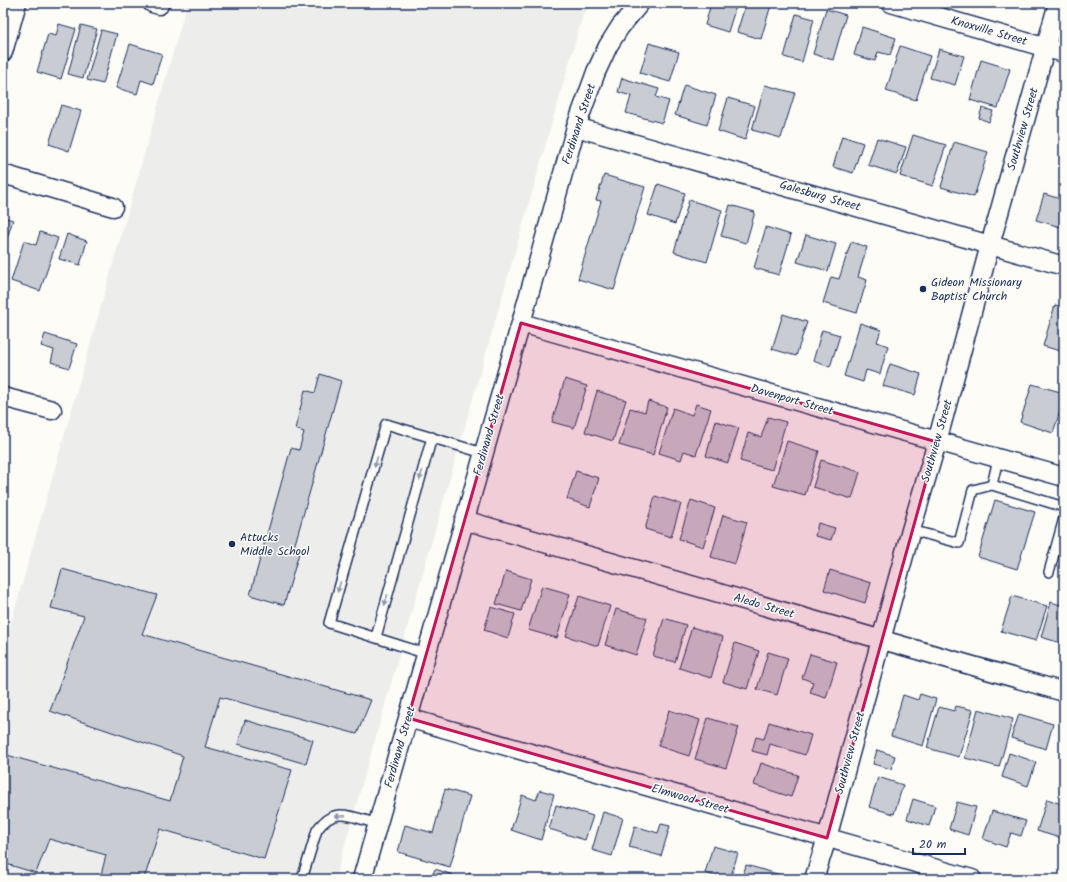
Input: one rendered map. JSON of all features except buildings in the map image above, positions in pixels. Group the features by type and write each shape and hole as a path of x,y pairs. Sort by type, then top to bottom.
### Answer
{"street":[{"path":"3,52 17,3"},
{"name":"Ferdinand Street","path":"362,879 576,126 596,72 608,46 620,27 640,3"},
{"name":"Knoxville Street","path":"891,3 1064,53"},
{"name":"Southview Street","path":"814,879 827,838 1058,3"},
{"name":"Galesburg Street","path":"576,126 1064,266"},
{"path":"3,174 113,207"},
{"name":"Davenport Street","path":"521,323 1064,478"},
{"path":"3,397 52,410"},
{"name":"Aledo Street","path":"464,520 1064,692"},
{"name":"Elmwood Street","path":"408,718 972,879"}],"lane":[{"path":"427,654 329,623 386,424 484,453"},
{"path":"376,637 432,437"},
{"path":"992,485 998,458"},
{"path":"911,530 959,543 973,490 992,485 1064,507"},
{"path":"1049,572 1064,518"},
{"path":"302,879 317,830 321,824 330,817 339,815 351,816 378,824"}],"highlighted area":[{"path":"521,323 937,442 827,838 408,718"}],"shaded area":[{"name":"Attucks Middle School","path":"187,3 592,3 583,15 335,879 3,879 3,651"}],"place":[{"name":"Gideon Missionary Baptist Church","path":"923,289"},
{"name":"Attucks Middle School","path":"232,544"}]}
